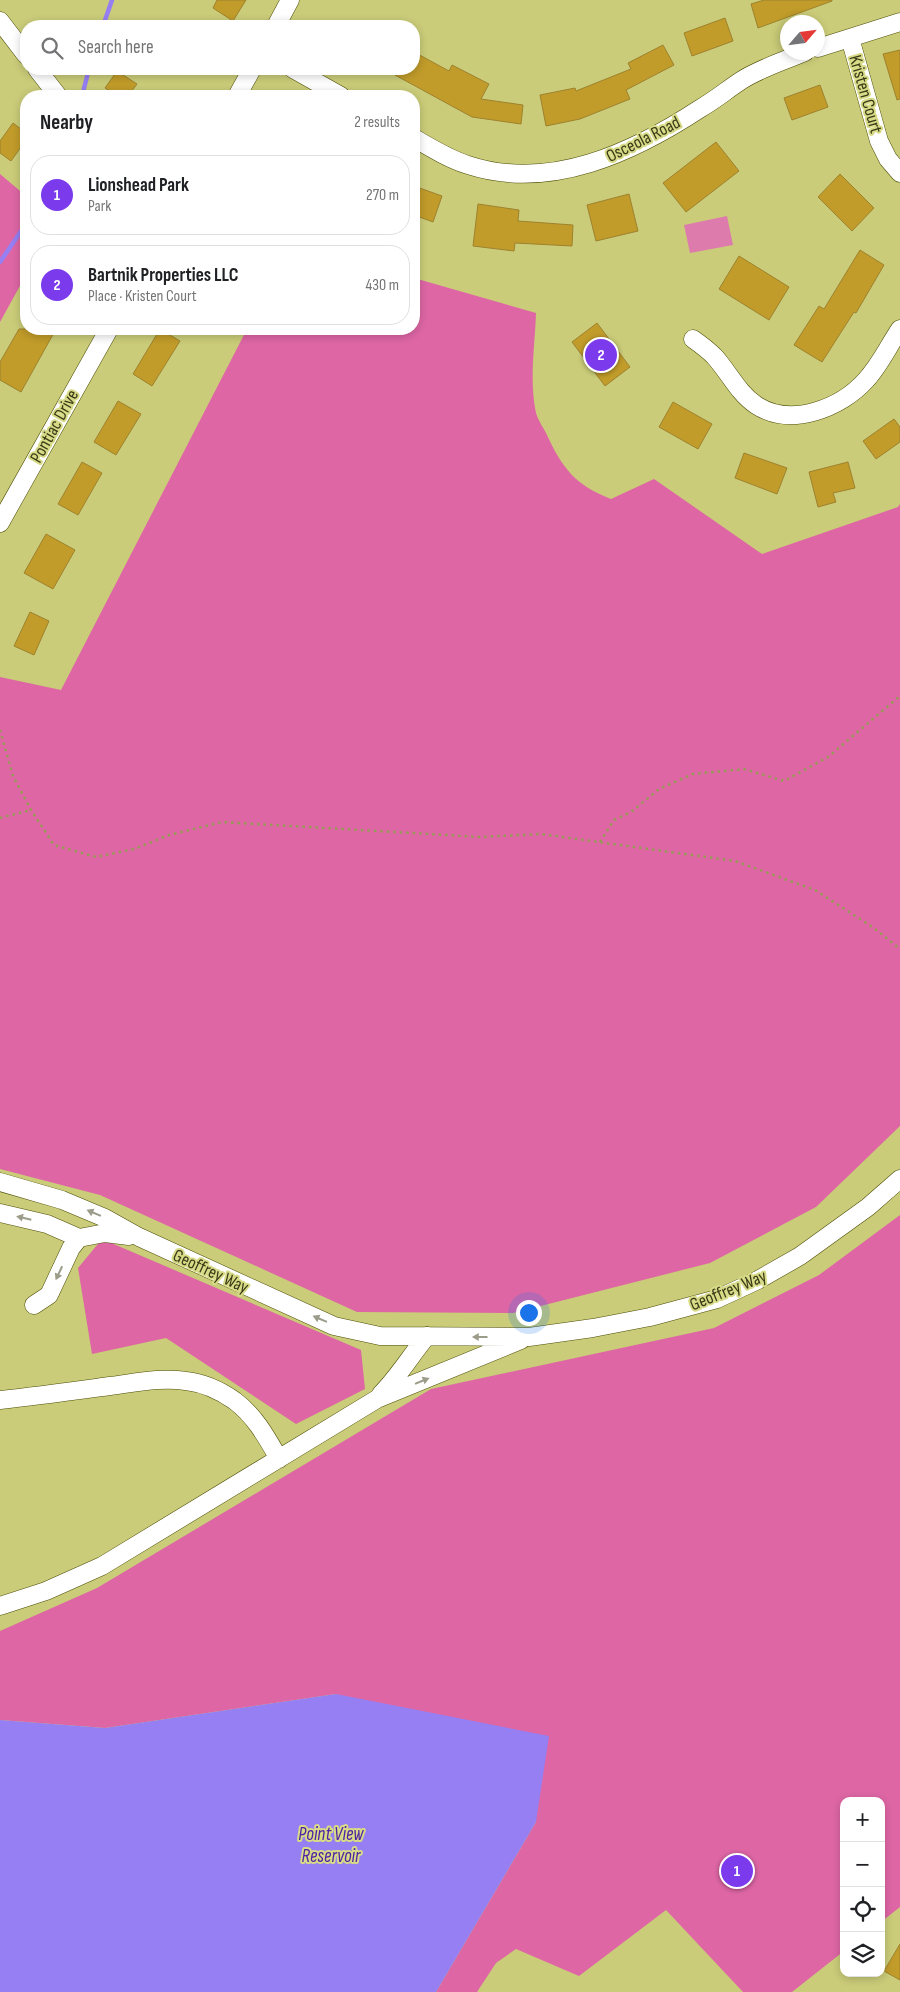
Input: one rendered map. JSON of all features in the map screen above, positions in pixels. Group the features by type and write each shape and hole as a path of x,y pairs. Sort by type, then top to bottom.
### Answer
{"street":[{"path":"279,20 290,0"},
{"path":"0,21 20,47"},
{"path":"825,46 900,22"},
{"name":"Kristen Court","path":"850,38 879,142 888,159 900,173"},
{"name":"Osceola Road","path":"420,142 446,157 469,166 494,171 538,173 574,168 602,160 629,149 701,109 743,80 787,60"},
{"path":"41,75 53,90"},
{"path":"240,90 249,75"},
{"path":"304,75 330,90"},
{"path":"693,339 713,356 745,396 757,406 771,412 804,414 839,402 854,391 867,379 900,329"},
{"name":"Pontiac Drive","path":"0,523 106,335"},
{"name":"Geoffrey Way","path":"0,1182 62,1200 105,1218 139,1237 334,1326 380,1336 529,1337 593,1328 650,1317 716,1298 758,1280 800,1256 868,1207 900,1178"},
{"path":"0,1213 47,1224 79,1238 105,1233 139,1237"},
{"path":"34,1305 49,1294 71,1248 79,1238"},
{"name":"Geoffrey Way","path":"377,1399 398,1377 410,1357 427,1336"},
{"name":"Geoffrey Way","path":"0,1606 46,1592 102,1566 377,1399 529,1337"},
{"path":"0,1400 151,1380 187,1381 204,1385 220,1392 249,1413 261,1428 279,1459"}],"path":[{"path":"600,842 614,820 631,812 659,788 693,774 744,769 784,781 828,757 900,696"},
{"path":"0,730 13,776 31,810 54,845 96,857 134,849 169,835 222,822 480,837 542,834 735,861 815,890 874,928 900,949"},
{"path":"0,818 31,810"}],"shaded area":[{"path":"0,174 20,191 20,286 0,322"},
{"path":"727,216 733,245 690,253 684,225"},
{"path":"420,280 536,313 533,388 537,416 564,466 579,481 599,494 611,499 654,479 762,554 898,507 900,504 900,1126 816,1207 710,1263 513,1313 357,1312 100,1195 0,1169 0,677 61,690 244,335 420,335"},
{"path":"900,1215 900,1907 885,1919 885,1797 840,1797 840,1954 792,1992 743,1992 666,1910 579,1976 516,1949 496,1963 477,1992 436,1992 536,1822 336,1694 105,1728 0,1720 0,1631 97,1588 431,1389 714,1328 819,1275"},
{"path":"102,1239 361,1350 365,1389 296,1424 166,1338 92,1354 78,1268"}],"water":[{"name":"Point View Reservoir","path":"336,1694 549,1736 536,1822 436,1992 0,1992 0,1720 105,1728"}],"building":[{"path":"217,0 246,0 234,20 213,8"},
{"path":"764,0 832,0 794,15 780,15 780,20 758,28 751,4"},
{"path":"725,18 733,41 692,56 684,33"},
{"path":"663,45 674,65 626,90 630,99 580,119 546,126 540,95 575,88 576,91 631,69 628,63"},
{"path":"900,50 900,99 897,100 883,54"},
{"path":"420,55 449,71 452,65 489,84 481,99 523,105 521,124 472,117 395,75 420,75"},
{"path":"114,75 123,75 137,84 132,90 108,90 105,88"},
{"path":"820,85 828,107 792,120 784,98"},
{"path":"13,123 20,128 20,148 11,161 0,153 0,141"},
{"path":"716,142 739,171 686,212 663,183"},
{"path":"840,174 874,208 852,231 818,197"},
{"path":"420,188 442,196 433,222 420,217"},
{"path":"629,194 638,231 596,241 587,205"},
{"path":"478,204 519,210 518,221 573,225 572,246 515,243 514,251 473,246"},
{"path":"860,250 884,265 856,313 854,312 822,362 794,345 819,306 824,309"},
{"path":"739,256 789,287 769,320 719,289"},
{"path":"597,323 630,367 605,386 572,342"},
{"path":"19,329 20,335 53,335 21,392 0,380 0,362"},
{"path":"156,335 170,335 180,341 152,386 133,374"},
{"path":"118,401 141,414 116,455 94,442"},
{"path":"673,402 712,424 698,449 659,427"},
{"path":"894,419 900,427 900,442 876,459 863,441"},
{"path":"744,453 787,468 777,494 735,478"},
{"path":"82,462 102,473 78,515 58,504"},
{"path":"848,462 855,488 833,493 836,502 818,507 809,472"},
{"path":"46,534 75,550 53,589 24,573"},
{"path":"30,612 49,621 34,655 14,646"},
{"path":"900,1944 900,1980 885,1972"}],"waterway":[{"path":"105,20 112,0"},
{"path":"84,90 87,75"},
{"path":"0,262 20,233"}],"place":[{"name":"Bartnik Properties LLC","path":"601,355"},
{"name":"Lionshead Park","path":"737,1871"}]}
